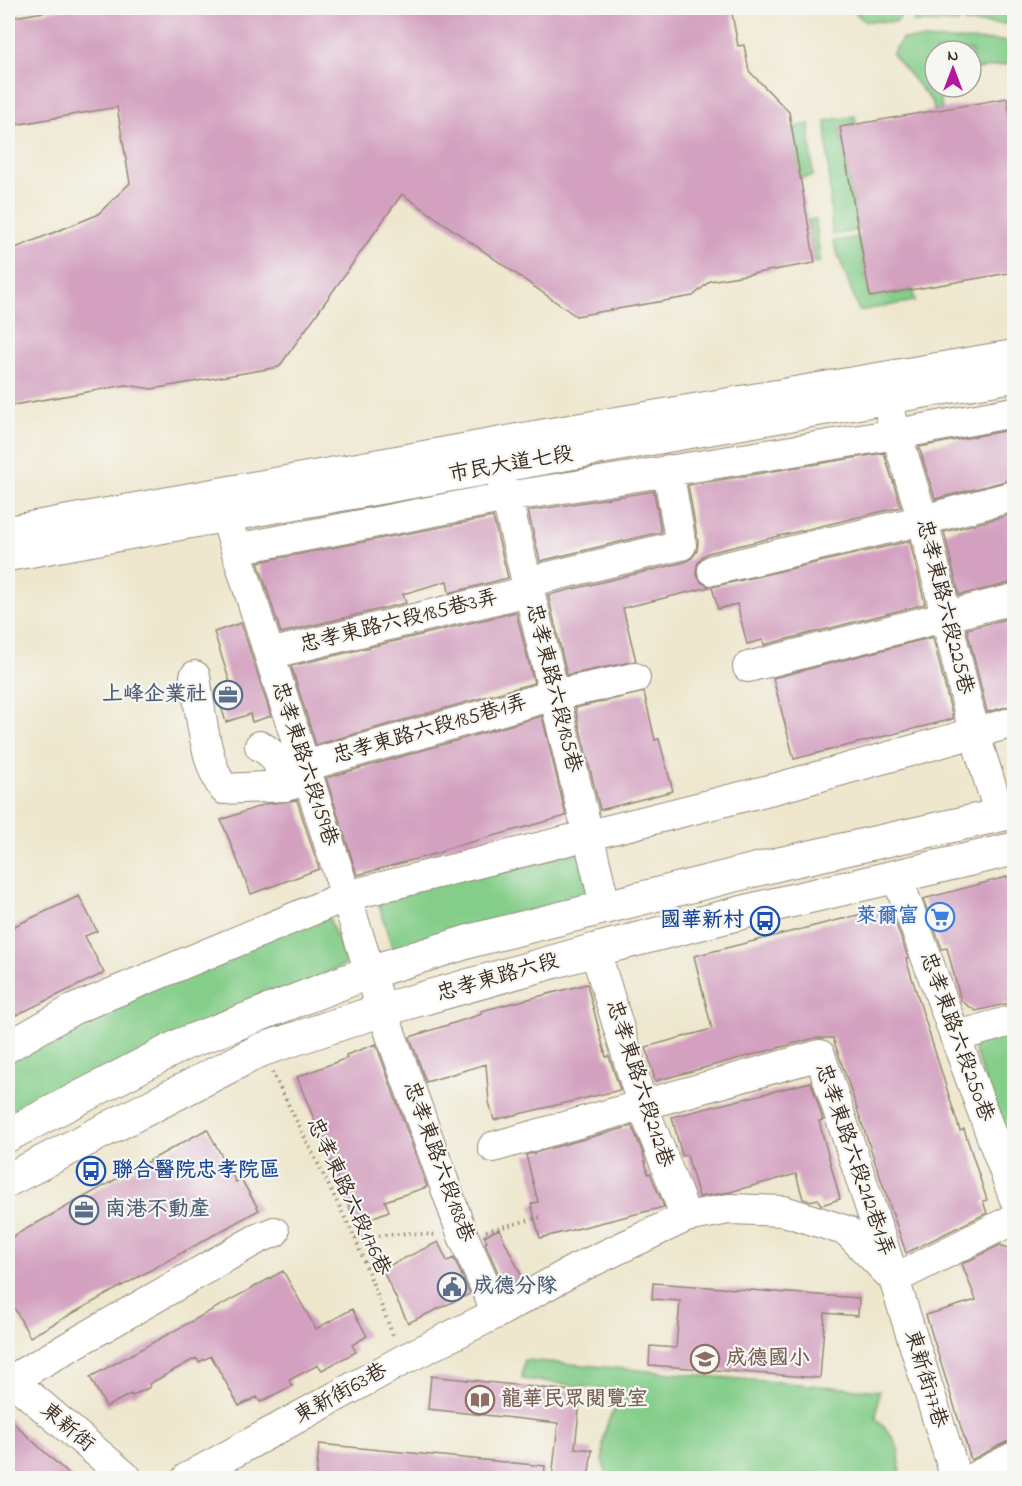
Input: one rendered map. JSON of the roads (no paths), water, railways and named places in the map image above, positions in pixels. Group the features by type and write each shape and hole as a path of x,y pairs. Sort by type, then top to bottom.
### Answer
{"main road":[{"name":"忠孝東路六段","path":"8,1135 183,1044 370,972 474,940 606,909 783,863 1007,813"},
{"name":"忠孝東路六段","path":"8,1180 261,1050 382,1010 596,950 760,908 1014,849"}],"street":[{"name":"市民大道七段","path":"8,531 546,434 1014,355"},
{"name":"市民大道七段","path":"8,556 1014,377"},
{"name":"忠孝東路六段225巷","path":"889,398 891,417 923,520 974,732 1007,813"},
{"path":"236,549 507,497 897,434 1014,412"},
{"name":"忠孝東路六段185巷","path":"500,467 606,909"},
{"name":"忠孝東路六段185巷3弄","path":"269,654 681,545 668,470"},
{"path":"713,570 1014,496"},
{"name":"忠孝東路六段159巷","path":"226,518 269,654 299,777 346,896 382,1010"},
{"path":"748,668 1014,599"},
{"name":"忠孝東路六段185巷1弄","path":"195,676 203,727 217,780 224,789 299,777 554,695 635,678"},
{"path":"8,1047 72,1010 346,896 781,787 1014,722"},
{"path":"260,746 270,751 277,760 299,777"},
{"name":"忠孝東路六段250巷","path":"897,877 1014,1197"},
{"name":"忠孝東路六段212巷","path":"596,950 642,1104 686,1217"},
{"name":"忠孝東路六段188巷","path":"382,1010 463,1236 497,1313"},
{"path":"955,1037 1014,1020"},
{"name":"忠孝東路六段212巷1弄","path":"493,1147 820,1055 894,1279"},
{"name":"東新街63巷","path":"187,1479 403,1360 497,1313 576,1269 686,1217 729,1209 784,1211 847,1231 894,1279"},
{"path":"894,1279 1014,1219"},
{"path":"9,1378 257,1239 274,1232"},
{"name":"東新街77巷","path":"894,1279 956,1479"},
{"name":"東新街","path":"9,1378 127,1479"},
{"path":"973,1479 1014,1457"}],"place":[{"name":"上峰企業社","path":"228,695"},
{"name":"萊爾富","path":"940,917"},
{"name":"國華新村","path":"765,921"},
{"name":"聯合醫院忠孝院區","path":"91,1171"},
{"name":"南港不動產","path":"84,1210"},
{"name":"成德分隊","path":"452,1287"},
{"name":"成德國小","path":"705,1359"},
{"name":"龍華民眾閱覽室","path":"480,1400"}]}
